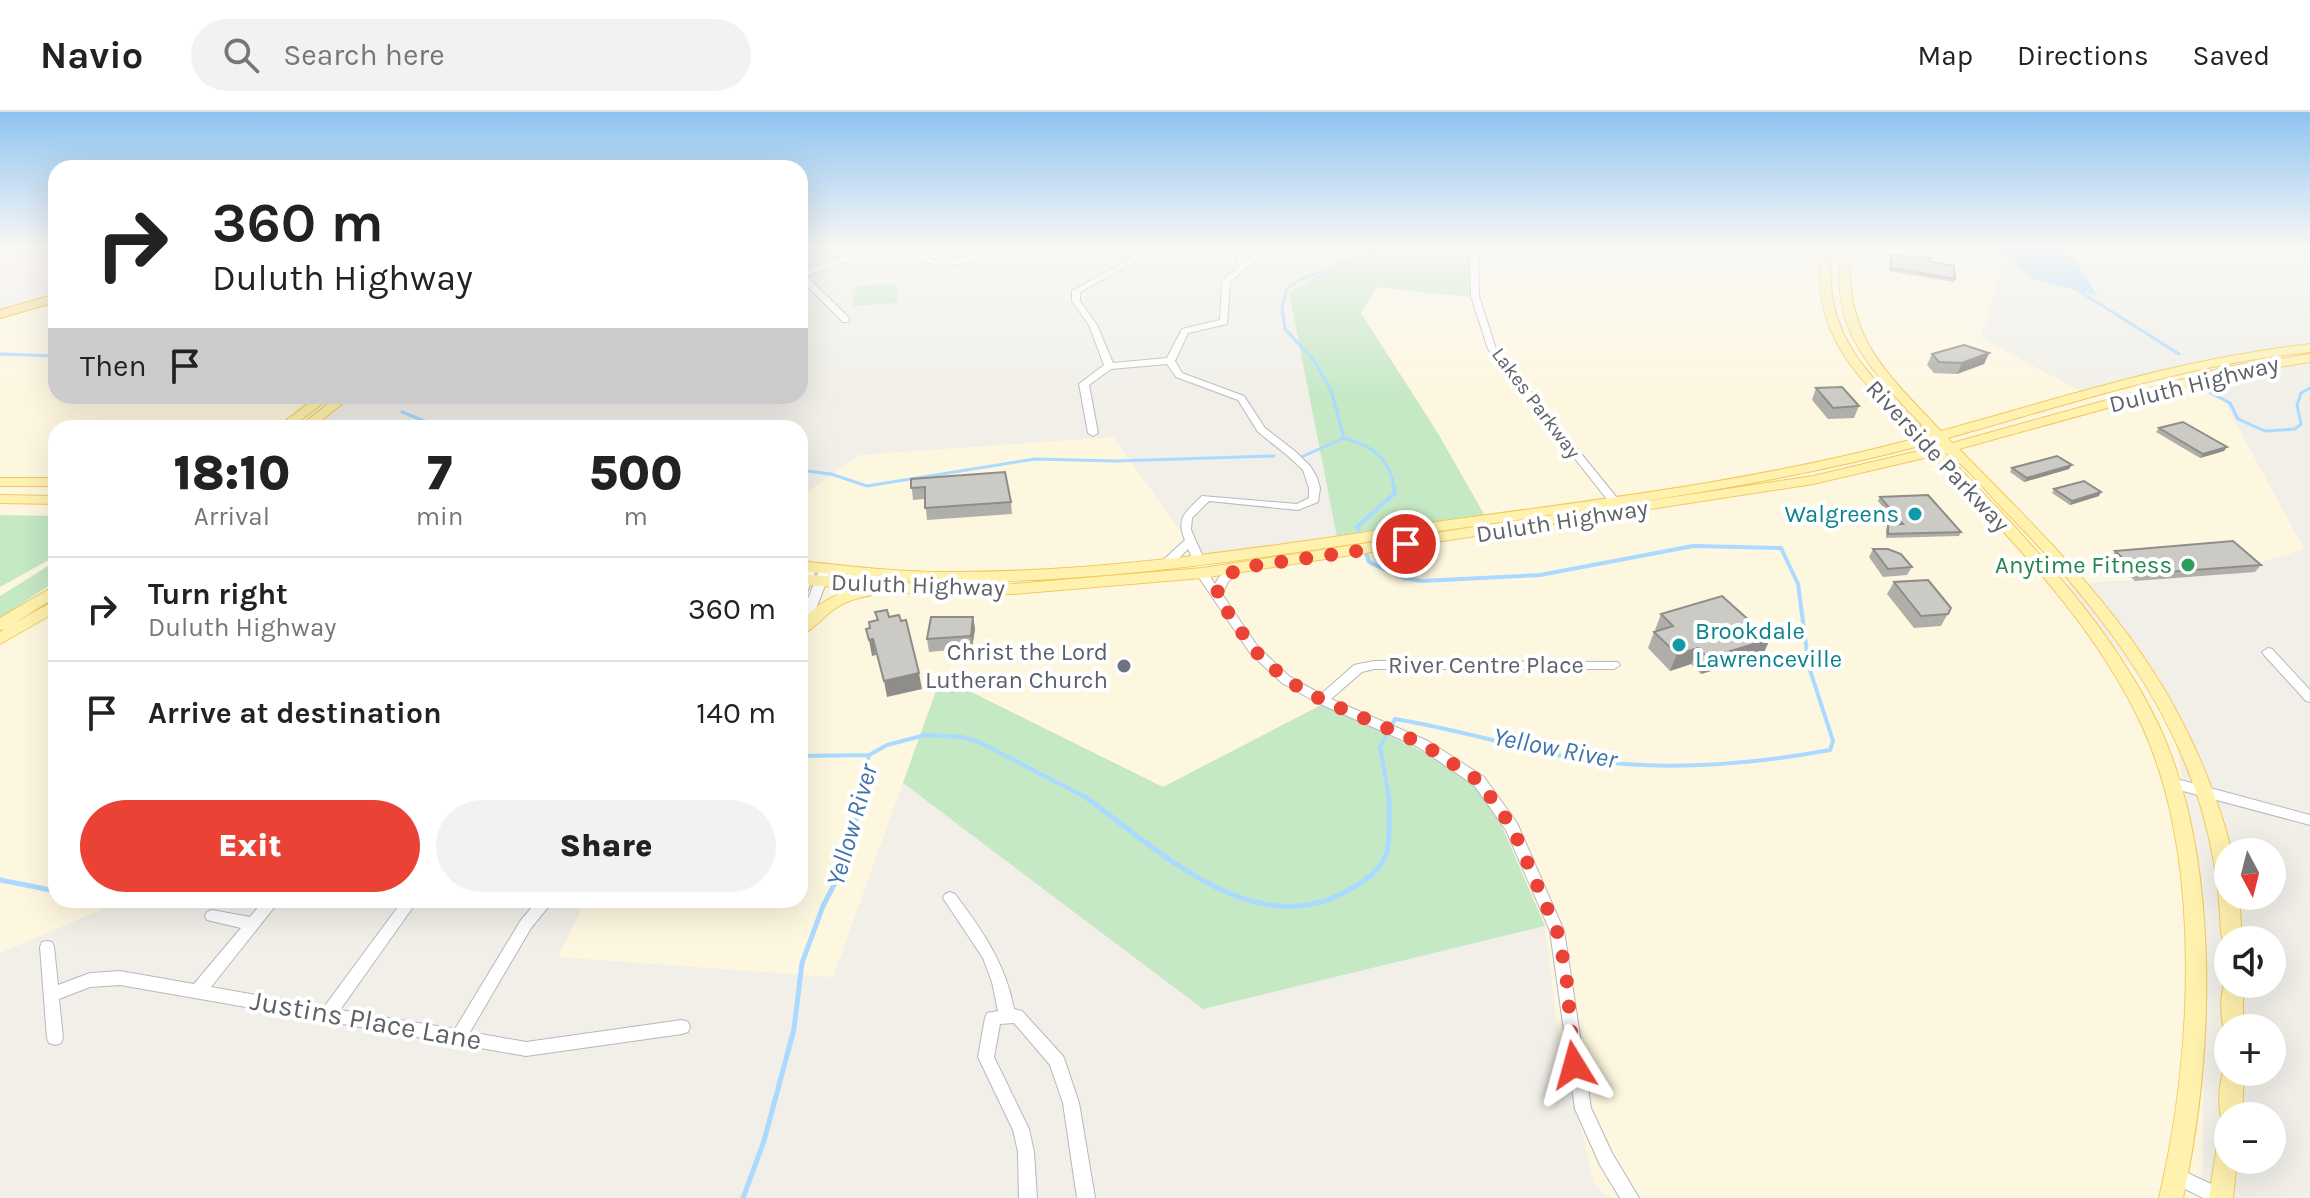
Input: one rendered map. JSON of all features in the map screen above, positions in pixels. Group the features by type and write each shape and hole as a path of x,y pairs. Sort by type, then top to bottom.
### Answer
{"highway":[{"path":"0,314 48,300"}],"main road":[{"name":"Riverside Parkway","path":"1824,299 1829,322 1851,360 1905,421 1935,444 2104,611 2165,703 2205,791 2219,838"},
{"name":"Riverside Parkway","path":"1844,299 1861,344 1935,444"},
{"name":"Duluth Highway","path":"1382,541 1664,506 1833,475 2036,409 2221,359 2310,348"},
{"name":"Duluth Highway","path":"809,576 1066,574 1166,564 1238,568 1337,548 1742,480 1898,447 1990,436 2226,371 2310,358"},
{"path":"1905,400 1949,425 2027,406 2036,409"},
{"path":"294,420 315,404"},
{"path":"314,420 336,404"},
{"path":"1898,447 1908,431 1905,421"},
{"path":"1978,489 1969,457 1990,436"},
{"path":"1833,475 1914,464 1942,472 1978,489"},
{"path":"0,482 48,482"},
{"name":"Riverside Parkway","path":"1978,489 2121,673 2148,722 2173,783 2186,840 2195,908 2189,1106 2171,1198"},
{"path":"0,499 48,500"},
{"name":"Duluth Highway","path":"809,576 890,588 1012,589 1098,584 1299,551 1304,546 1337,548"},
{"path":"2023,548 2041,554 2075,589 2104,611"},
{"path":"808,624 820,609 837,599 890,588"},
{"path":"0,625 48,595"},
{"path":"0,639 48,610"},
{"path":"2221,1198 2224,1174"}],"street":[{"path":"825,299 846,320"},
{"path":"1076,299 1093,325 1109,366"},
{"path":"1170,362 1185,331 1224,322 1225,299"},
{"name":"Lakes Parkway","path":"1476,299 1492,349 1614,501"},
{"path":"1093,433 1084,384 1109,366 1119,367 1150,359 1170,362 1179,375 1241,398 1254,421 1304,464 1316,490 1314,500 1298,507 1231,498 1211,505 1201,503 1187,517 1189,542 1216,595 1267,663 1286,680 1322,700 1423,744 1479,781 1512,827 1557,931 1566,972 1569,1033 1583,1109 1606,1159 1630,1198"},
{"path":"1166,564 1189,542"},
{"path":"1216,595 1223,580 1238,568"},
{"path":"2268,652 2310,698"},
{"name":"River Centre Place","path":"1322,700 1358,668 1374,665 1614,665"},
{"path":"2173,783 2310,820"},
{"path":"950,898 990,951 1003,983 1007,1017"},
{"path":"198,991 267,908"},
{"path":"329,1013 405,908"},
{"path":"460,1035 526,924 540,908"},
{"path":"212,916 254,924"},
{"path":"47,947 55,1038"},
{"name":"Justins Place Lane","path":"53,994 90,980 120,978 460,1035 526,1049 682,1027"},
{"path":"1028,1198 1021,1129 986,1057 993,1018 1017,1016 1057,1061 1074,1118 1086,1198"},
{"path":"2177,1176 2221,1198"}],"shaded area":[{"path":"1369,299 1992,299 1981,338 2080,391 2206,368 2304,549 2222,575 2061,584 2173,716 2205,940 2202,1198 1609,1198 1594,1183 1558,1031 1545,926 1323,704 1163,787 941,677 833,977 558,957 582,908 808,908 808,491 860,455 1113,437 1204,564 1338,542 1439,435 1361,313"},
{"path":"48,305 48,404 338,404 314,420 48,420 48,908 105,908 0,953 0,317"}],"green space":[{"path":"854,299 897,299 897,303 852,306"},
{"path":"1290,299 1370,299 1361,313 1439,435 1489,523 1338,542"},
{"path":"0,515 48,516 48,560 0,587"},
{"path":"48,566 48,586 0,618 0,596"},
{"path":"941,677 1163,787 1323,704 1482,780 1545,926 1203,1009 903,783"}],"building":[{"path":"1964,345 1989,353 1962,363 1939,362 1932,354"},
{"path":"1842,387 1859,406 1833,408 1816,388"},
{"path":"2183,422 2227,447 2203,454 2159,428"},
{"path":"2057,456 2072,465 2027,478 2012,468"},
{"path":"1005,472 1011,502 925,508 925,487 911,488 911,479"},
{"path":"2084,481 2101,492 2072,501 2054,489"},
{"name":"Walgreens","path":"1928,495 1961,532 1888,534 1888,525 1903,524 1880,497"},
{"path":"2233,541 2261,565 2140,574 2115,551"},
{"path":"1873,549 1888,549 1901,554 1912,567 1888,569"},
{"path":"1928,580 1951,608 1948,614 1921,616 1894,582"},
{"path":"1722,596 1770,639 1708,658 1698,648 1677,654 1654,632 1673,626 1661,614"},
{"path":"887,610 889,617 899,615 901,621 906,620 919,673 884,681 873,639 869,640 866,629 870,628 869,622 878,620 875,612"},
{"path":"931,617 973,617 971,636 927,639"}],"waterway":[{"name":"Yellow River","path":"1284,299 1282,307 1285,329 1312,358 1331,390 1344,438"},
{"path":"2091,299 2179,354"},
{"path":"0,354 48,356"},
{"path":"2205,390 2230,403 2238,419 2265,431 2295,429 2301,424 2297,405 2301,393 2310,388"},
{"path":"402,412 422,420"},
{"path":"1299,458 1344,438"},
{"name":"Yellow River","path":"1344,438 1378,455 1388,469 1394,488"},
{"path":"808,471 831,474 867,486 1035,459 1115,461 1274,456"},
{"name":"Yellow River","path":"1389,798 1380,747 1395,719 1557,755 1643,765 1705,765 1768,760 1830,750 1833,741 1809,667 1798,584 1781,548 1693,546 1540,575 1422,581 1403,578 1369,562 1357,527 1395,493 1394,486"},
{"name":"Yellow River","path":"869,755 887,745 925,735 962,737 979,742 1086,797"},
{"path":"808,756 869,755"},
{"name":"Yellow River","path":"860,798 869,755"},
{"name":"Yellow River","path":"743,1198 764,1141 794,1029 802,963 823,906 848,858 861,796"},
{"name":"Yellow River","path":"1086,797 1173,862 1206,882 1240,897 1275,906 1310,905 1345,892 1374,873 1386,854 1389,798"},
{"path":"0,880 48,889"}],"place":[{"name":"Walgreens","path":"1915,514"},
{"name":"Anytime Fitness","path":"2188,565"},
{"name":"Brookdale Lawrenceville","path":"1679,645"},
{"name":"Christ the Lord Lutheran Church","path":"1124,666"}],"route":[{"path":"1406,544 1238,568 1223,580 1216,595 1254,650 1286,680 1322,700 1423,744 1479,781 1512,827 1557,931 1566,972 1574,1065"}]}
